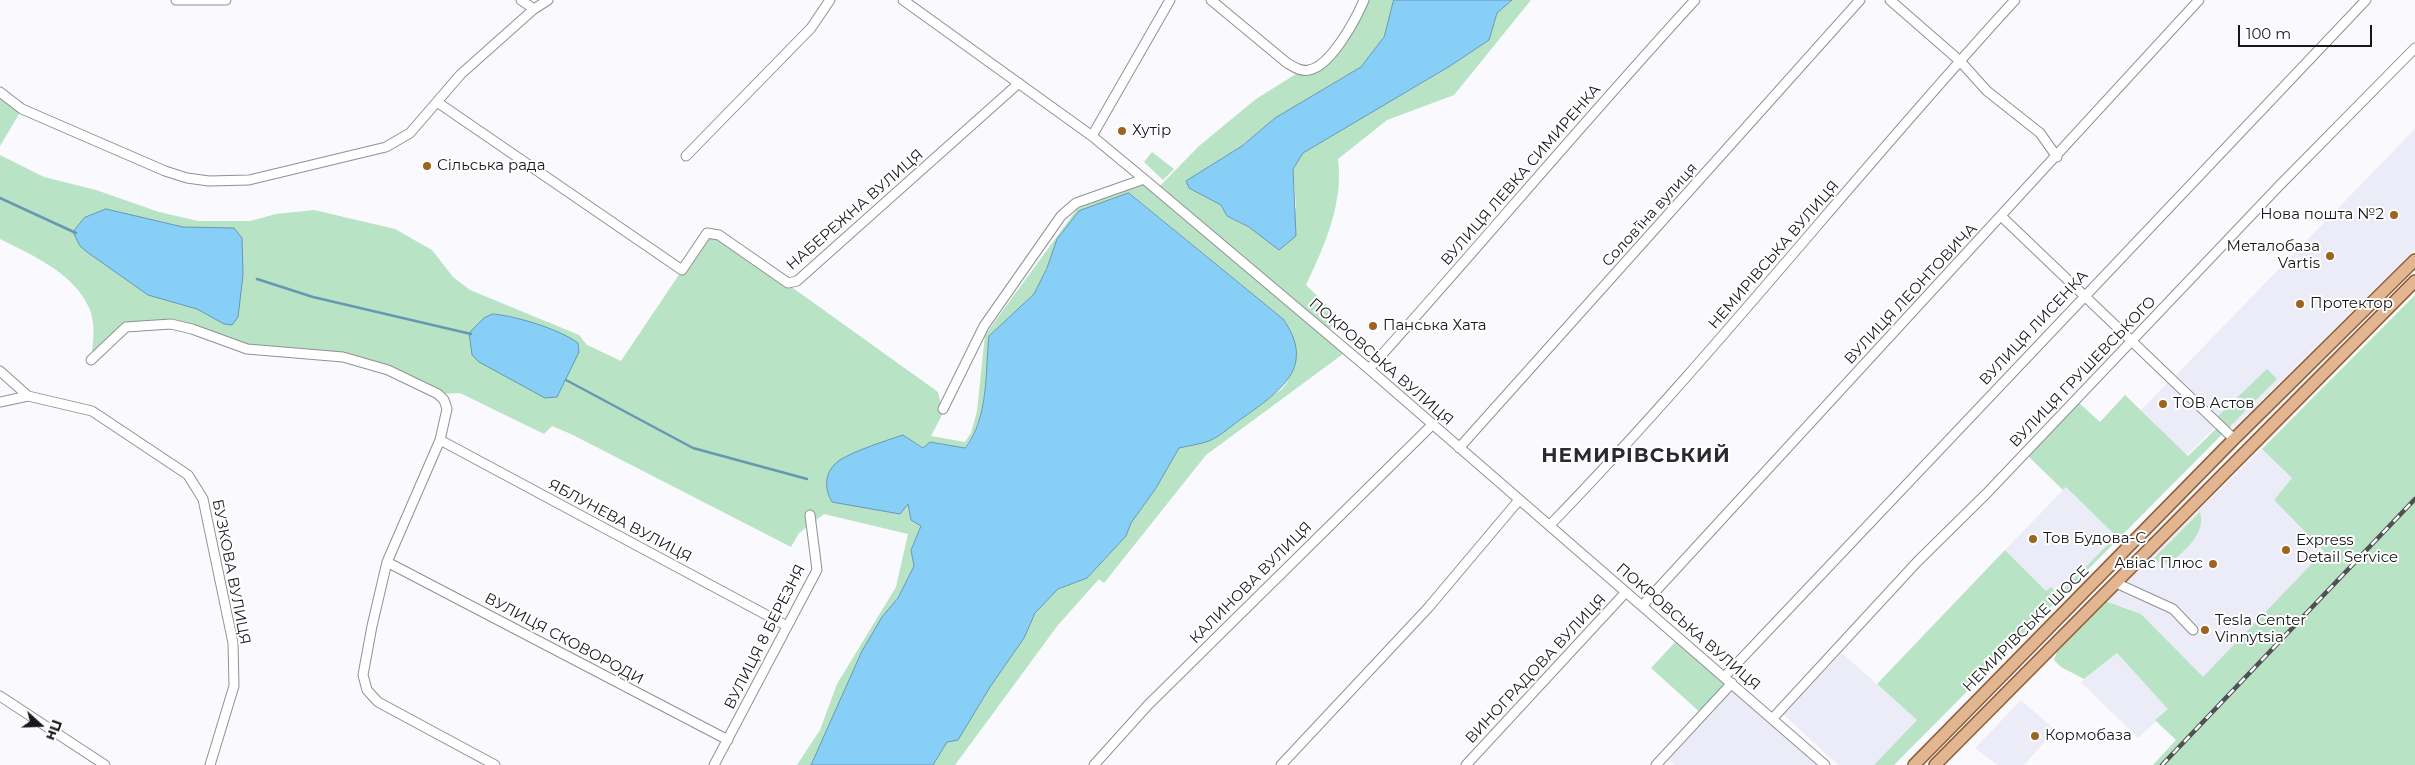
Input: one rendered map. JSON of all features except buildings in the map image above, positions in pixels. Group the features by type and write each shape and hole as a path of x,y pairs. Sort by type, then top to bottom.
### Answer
{"main road":[{"name":"НЕМИРІВСЬКЕ ШОСЕ","path":"1914,765 2234,439 2415,260"},
{"name":"НЕМИРІВСЬКЕ ШОСЕ","path":"1935,765 2415,281"}],"street":[{"path":"176,0 226,0"},
{"path":"521,0 534,9"},
{"path":"0,92 22,109 152,166 187,178 209,181 249,180 386,147 410,132 462,74 534,9 548,0"},
{"path":"686,156 811,28 830,0"},
{"path":"1092,136 1170,0"},
{"path":"1210,0 1287,63 1298,69 1310,70 1332,55 1358,15 1364,0"},
{"name":"ВУЛИЦЯ ЛЕВКА СИМИРЕНКА","path":"1369,369 1461,267 1620,81 1695,0"},
{"name":"Соловʼїна вулиця","path":"1459,448 1860,0"},
{"path":"1890,0 1960,61 1987,90 2040,134 2056,157"},
{"name":"НЕМИРІВСЬКА ВУЛИЦЯ","path":"1550,525 1681,386 1960,61 2016,0"},
{"name":"ВУЛИЦЯ ЛЕОНТОВИЧА","path":"1642,606 2199,0"},
{"name":"ВУЛИЦЯ ЛИСЕНКА","path":"1728,680 2085,294 2366,0"},
{"name":"ПОКРОВСЬКА ВУЛИЦЯ","path":"910,2 1092,136 1144,179 1369,369 1825,765"},
{"name":"ВУЛИЦЯ ГРУШЕВСЬКОГО","path":"1773,718 1917,562 1987,493 2132,340 2415,48"},
{"name":"НАБЕРЕЖНА ВУЛИЦЯ","path":"438,102 682,270 707,233 719,234 788,284 797,281 1019,83"},
{"path":"943,409 984,326 1061,216 1076,203 1144,179"},
{"path":"2001,216 2085,294 2234,439"},
{"path":"91,360 126,327 171,324 192,329 247,349 306,352 351,360 388,370 438,394 444,400 447,410 440,440 387,562 363,675 367,690 378,702 496,765"},
{"path":"0,371 28,396"},
{"name":"БУЗКОВА ВУЛИЦЯ","path":"0,402 28,396 92,411 188,475 203,499 233,643 234,686 210,765"},
{"name":"КАЛИНОВА ВУЛИЦЯ","path":"1094,765 1148,705 1432,425"},
{"name":"ЯБЛУНЕВА ВУЛИЦЯ","path":"440,440 787,626"},
{"path":"1281,765 1428,608 1519,500"},
{"name":"ВУЛИЦЯ 8 БЕРЕЗНЯ","path":"714,765 817,570 810,515"},
{"name":"ВУЛИЦЯ СКОВОРОДИ","path":"387,562 728,740"},
{"path":"2116,583 2173,609 2193,630"},
{"name":"ВИНОГРАДОВА ВУЛИЦЯ","path":"1466,765 1626,592"},
{"path":"1656,765 1728,680"},
{"path":"0,696 105,765"}],"shaded area":[{"path":"2415,129 2415,249 2234,427 2230,428 2176,375"},
{"path":"2169,381 2216,426 2187,455 2141,410"},
{"path":"2262,449 2292,478 2274,500 2324,551 2203,678 2141,614 2105,601"},
{"path":"2066,487 2116,536 2058,595 2046,591 2005,550"},
{"path":"1842,653 1917,720 1874,765 1838,765 1783,714"},
{"path":"2117,653 2169,709 2138,738 2081,682"},
{"path":"1732,683 1825,765 1675,765 1665,755"},
{"path":"2021,700 2055,730 2024,765 1997,765 1975,748"}],"green space":[{"path":"1368,0 1394,0 1384,37 1361,67 1275,118 1242,146 1186,181 1189,188 1221,205 1227,216 1249,227 1279,249 1296,207 1293,169 1303,153 1450,66 1489,40 1497,13 1512,0 1531,0 1454,95 1387,120 1338,159 1338,192 1331,224 1306,285 1336,314 1328,334 1347,351 1206,455 1104,583 1099,579 1058,625 955,765 933,765 947,742 958,739 990,687 1024,638 1034,613 1058,589 1087,578 1126,536 1131,523 1156,488 1179,448 1210,440 1282,389 1288,381 1295,357 1293,337 1283,319 1130,193 1047,268 1034,294 989,336 982,409 972,436 964,448 930,442 924,448 903,435 867,448 834,465 909,504 912,515 921,526 911,550 914,566 898,598 882,617 862,651 811,765 797,765 820,730 837,684 896,587 908,534 824,514 799,533 791,547 571,434 552,426 544,434 460,393 438,394 374,365 247,349 192,329 126,327 91,360 94,335 93,322 90,310 75,286 52,267 0,239 0,155 44,177 96,190 159,212 198,221 250,221 276,214 314,210 395,229 432,250 453,277 470,290 579,335 587,345 621,361 707,233 719,235 938,392 943,413 931,436 965,442 971,433 977,411 985,335 1077,209 1144,179 1157,189 1199,146 1256,99 1296,74 1312,73 1334,58 1361,16"},
{"path":"0,92 22,109 0,146"},
{"path":"1152,152 1174,169 1163,180 1144,162"},
{"path":"2415,295 2415,765 2153,765 2176,740 2155,720 2168,709 2117,653 2084,679 2061,667 2054,660 2057,652 2105,601 2141,614 2203,677 2324,551 2274,500 2292,478 2262,449"},
{"path":"2267,369 2277,379 1894,765 1874,765 1917,720 1877,684 2005,550 2046,591 2051,587 2058,595 2116,536 2066,487 2063,490 2028,456 2079,403 2100,422 2125,395 2188,456 2223,422 2218,416"},
{"path":"2200,512 2200,528 2188,547 2171,563 2150,562"},
{"path":"1679,638 1732,683 1703,715 1651,668"}],"water":[{"path":"1394,0 1512,0 1497,13 1489,40 1450,66 1303,153 1293,169 1296,236 1279,250 1249,227 1227,216 1221,205 1189,188 1186,181 1242,146 1275,118 1361,67 1384,37"},
{"path":"1129,193 1283,319 1293,336 1296,351 1295,364 1290,376 1270,397 1218,436 1209,441 1179,448 1156,488 1131,523 1126,536 1087,578 1058,589 1035,613 1024,638 990,687 958,740 947,742 933,765 811,765 862,651 882,617 898,598 914,566 911,550 921,526 911,520 908,504 900,514 832,502 828,493 828,474 834,465 846,456 903,435 923,448 930,442 965,448 973,436 982,409 989,336 1034,294 1047,268 1057,239 1079,211"},
{"path":"106,209 183,227 234,228 242,238 243,275 238,317 232,325 224,324 197,309 148,295 80,246 73,232 84,218"},
{"path":"493,314 513,317 537,324 560,333 578,343 579,352 557,397 545,398 479,362 472,355 469,333 484,318"}],"waterway":[{"path":"0,198 76,233"},
{"path":"257,279 313,297 471,334"},
{"path":"566,380 693,448 807,479"}],"railway":[{"path":"2162,765 2415,499"}],"place":[{"name":"Хутір","path":"1122,131"},
{"name":"Сільська рада","path":"427,166"},
{"name":"Нова пошта №2","path":"2394,215"},
{"name":"Металобаза Vartis","path":"2330,256"},
{"name":"Протектор","path":"2300,304"},
{"name":"Панська Хата","path":"1373,326"},
{"name":"ТОВ Астов","path":"2163,404"},
{"name":"Тов Будова-С","path":"2033,539"},
{"name":"Express Detail Service","path":"2286,550"},
{"name":"Авіас Плюс","path":"2213,564"},
{"name":"Tesla Center Vinnytsia","path":"2205,630"},
{"name":"Кормобаза","path":"2035,736"}],"district":[{"name":"НЕМИРІВСЬКИЙ","path":"1636,456"}]}
